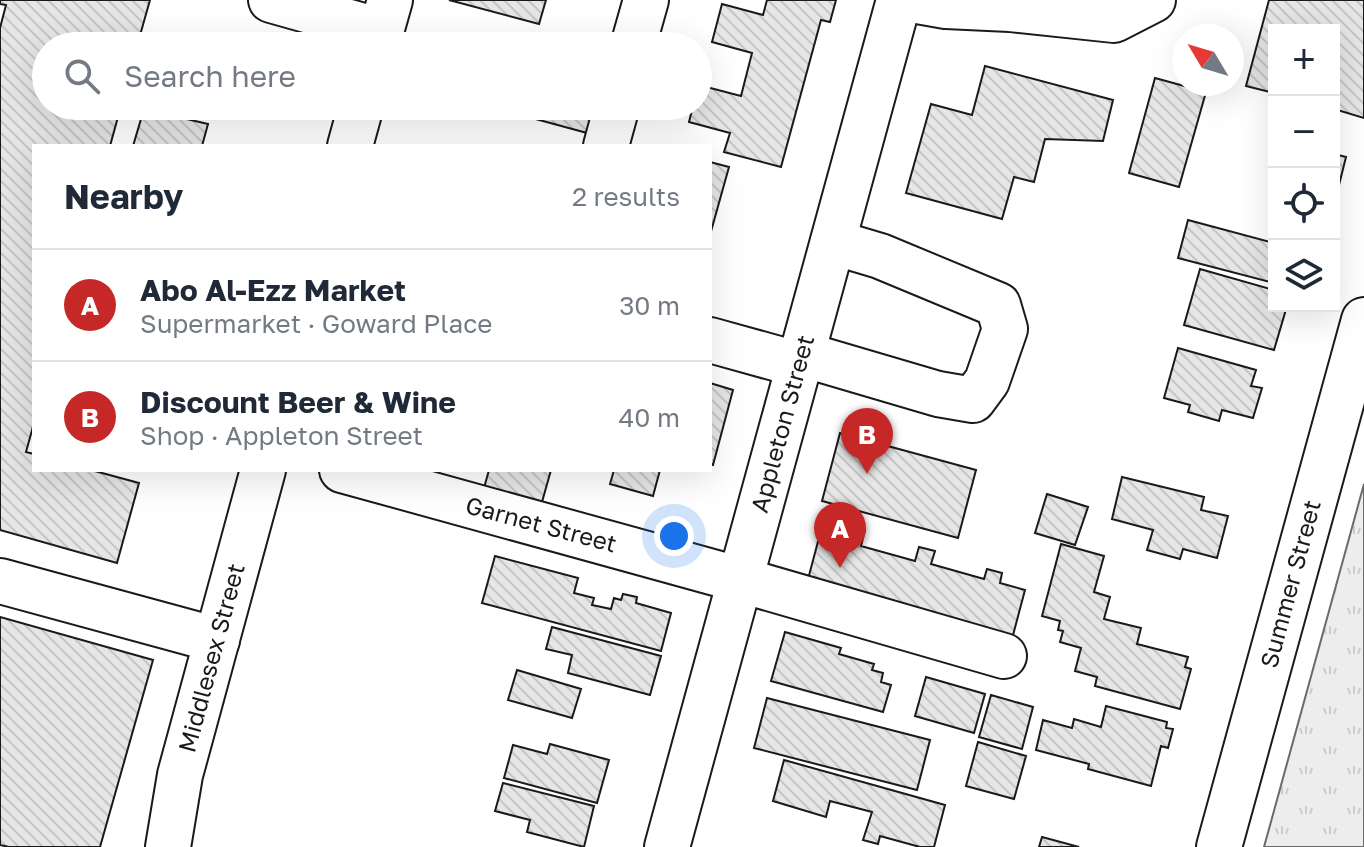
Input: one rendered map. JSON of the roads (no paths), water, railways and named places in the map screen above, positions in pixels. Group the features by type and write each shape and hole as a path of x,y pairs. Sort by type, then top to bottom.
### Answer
{"street":[{"path":"271,0 383,26"},
{"path":"637,32 646,0"},
{"name":"Appleton Street","path":"667,847 899,0"},
{"path":"912,0 946,6 1114,20 1153,0"},
{"path":"351,144 357,120"},
{"path":"607,144 613,120"},
{"path":"712,340 973,400 987,381 1005,329 998,305 880,256 833,242"},
{"name":"Summer Street","path":"1219,847 1364,320"},
{"name":"Middlesex Street","path":"168,847 180,775 262,472"},
{"name":"Garnet Street","path":"349,472 1004,656"},
{"path":"0,581 217,640"}],"place":[{"name":"Discount Beer & Wine","path":"867,474"},
{"name":"Abo Al-Ezz Market","path":"840,568"}]}
